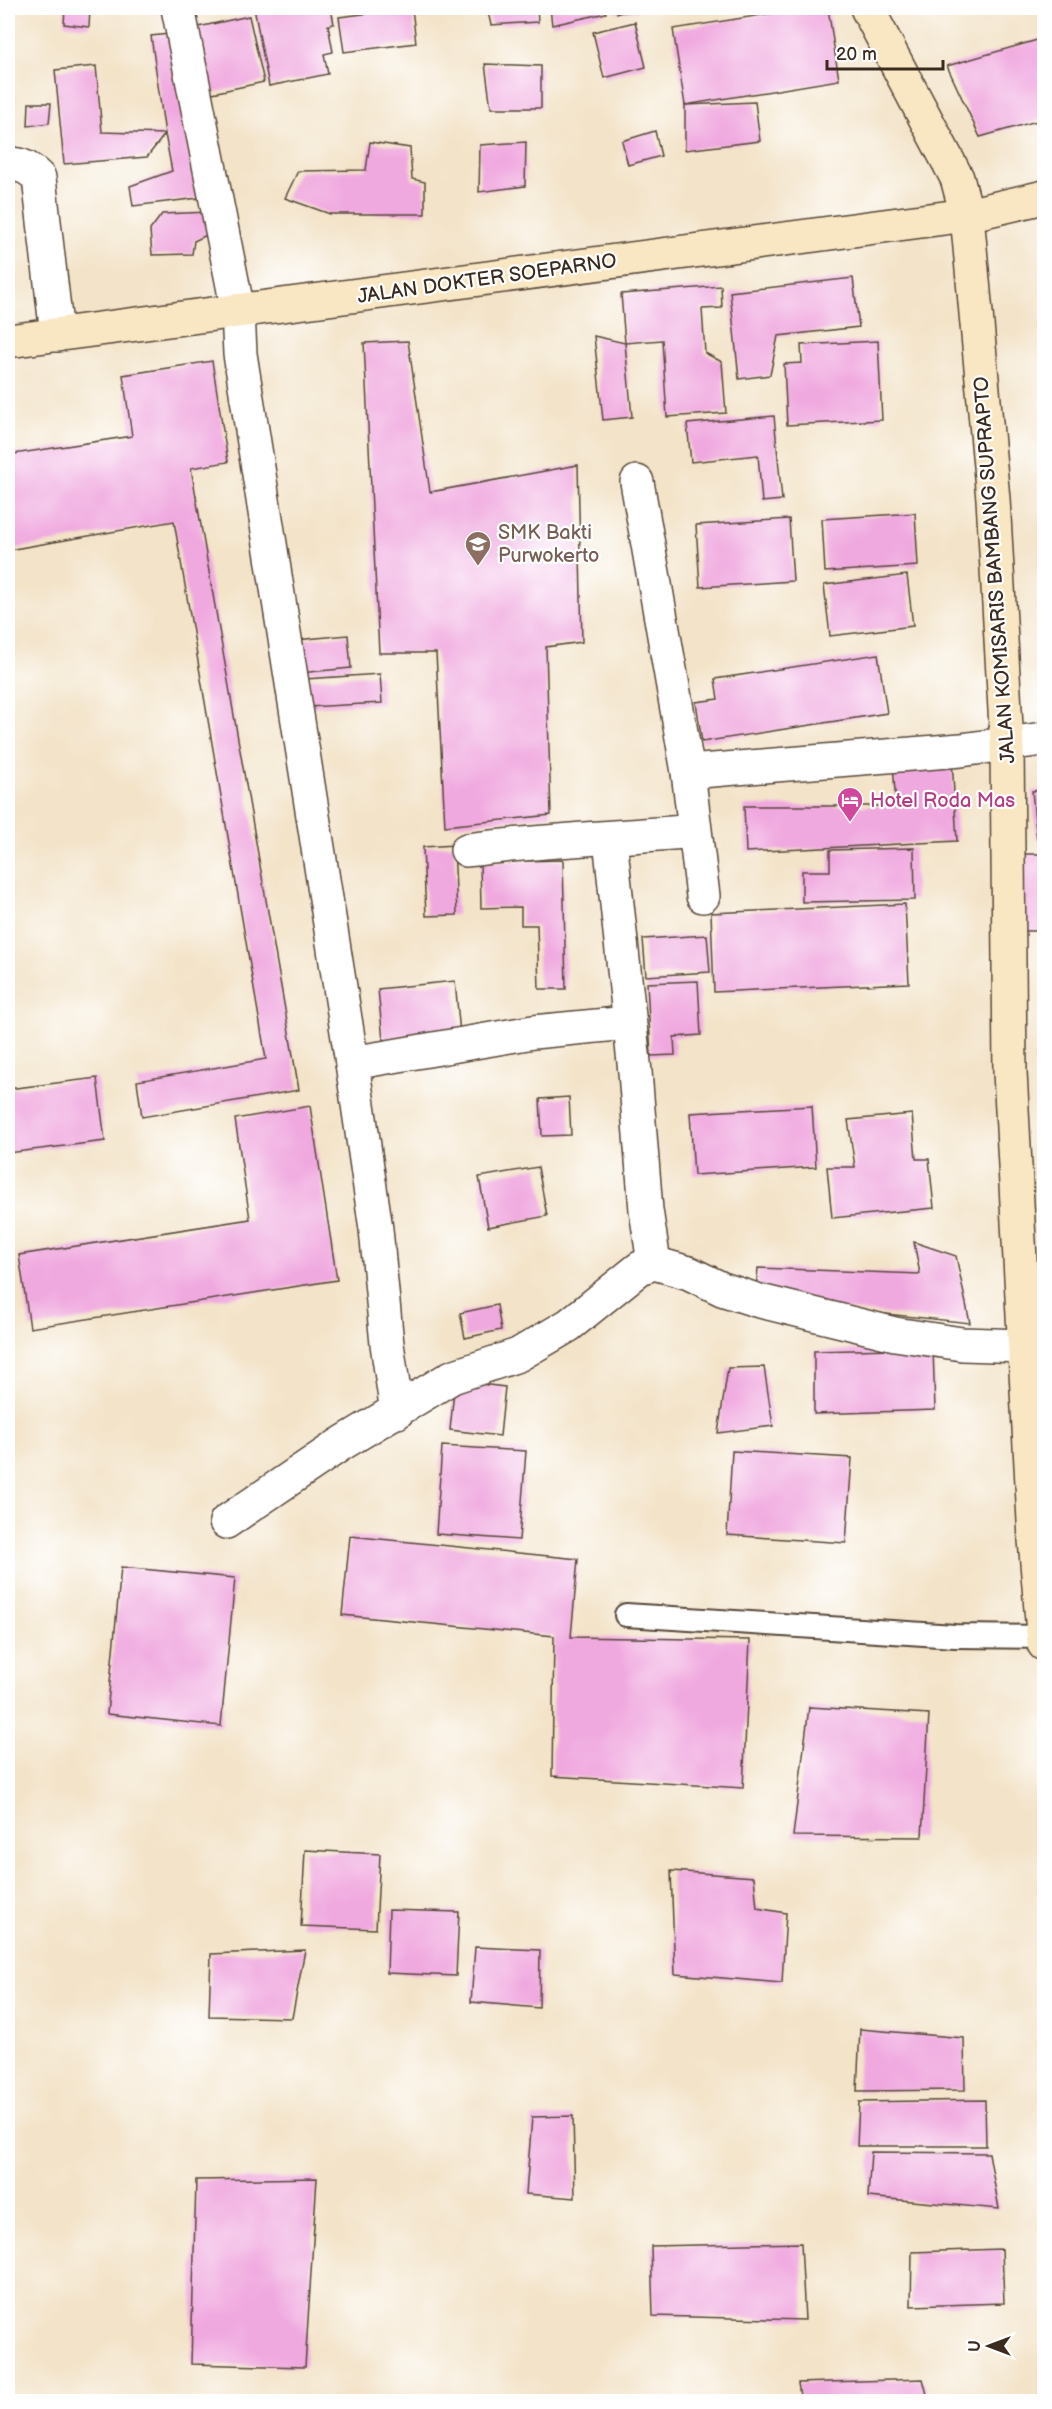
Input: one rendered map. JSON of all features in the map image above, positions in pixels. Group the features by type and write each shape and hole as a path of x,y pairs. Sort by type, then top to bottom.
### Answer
{"main road":[{"name":"JALAN KOMISARIS BAMBANG SUPRAPTO","path":"867,8 957,178 967,215 993,499 1007,745 1010,1072 1040,1539 1044,1644"},
{"name":"JALAN DOKTER SOEPARNO","path":"8,341 967,215 1044,197"}],"street":[{"path":"178,8 238,311 240,354 376,1229 387,1344 397,1412"},
{"path":"8,164 19,164 30,169 39,178 57,335"},
{"path":"637,482 688,772 704,896"},
{"path":"688,772 1007,745 1044,739"},
{"path":"468,850 544,840 610,839 694,831"},
{"path":"610,839 628,1023 636,1072 646,1210 654,1263"},
{"path":"352,1063 533,1032 628,1023"},
{"path":"226,1522 341,1444 452,1377 518,1355 569,1325 640,1268 654,1263 689,1273 722,1289 756,1300 895,1334 963,1344 1027,1346"}],"lane":[{"path":"626,1615 956,1636 1044,1637"}],"building":[{"path":"65,8 90,8 89,27 64,24"},
{"path":"254,8 331,8 334,24 328,25 333,52 324,54 328,74 269,86"},
{"path":"412,8 416,43 344,52 339,17"},
{"path":"487,8 537,8 538,22 491,25"},
{"path":"550,8 604,8 606,13 552,25"},
{"path":"616,8 645,8 645,9 617,13"},
{"path":"806,8 828,8 839,80 685,105 673,29"},
{"path":"930,8 955,8 934,16"},
{"path":"249,16 264,82 203,95 189,29"},
{"path":"635,22 646,67 604,78 593,32"},
{"path":"179,33 207,197 133,206 130,186 172,171 151,36"},
{"path":"1044,38 1044,119 980,137 947,66"},
{"path":"485,64 541,66 541,108 491,108"},
{"path":"96,66 102,132 165,134 147,157 64,164 55,70"},
{"path":"755,102 760,141 685,150 685,105"},
{"path":"29,103 51,103 49,123 28,126"},
{"path":"655,131 661,156 628,165 622,141"},
{"path":"370,142 410,148 412,179 425,182 425,214 330,214 285,198 298,171 366,170"},
{"path":"526,142 525,186 479,192 480,145"},
{"path":"210,212 211,233 194,241 192,254 152,255 150,230 162,214"},
{"path":"853,278 859,327 778,336 770,375 739,379 730,292"},
{"path":"721,286 722,308 702,309 705,353 722,362 726,413 667,417 662,340 625,343 621,294"},
{"path":"594,336 625,343 632,417 603,420"},
{"name":"SMK Bakti Purwokerto","path":"408,341 430,492 578,465 582,642 546,647 551,815 445,826 436,653 379,653 364,343"},
{"path":"878,341 882,420 787,425 784,364 802,363 801,345"},
{"path":"212,361 228,462 191,468 299,1090 142,1117 137,1081 266,1059 174,521 8,550 8,445 14,454 132,436 123,375"},
{"path":"774,416 782,500 762,502 758,455 691,462 687,424"},
{"path":"915,513 918,566 825,572 822,519"},
{"path":"789,519 793,581 700,587 696,525"},
{"path":"907,575 913,626 830,636 824,585"},
{"path":"348,635 351,668 299,673 296,640"},
{"path":"878,654 887,713 702,742 696,702 718,699 715,679"},
{"path":"380,674 382,703 307,707 305,679"},
{"name":"Hotel Roda Mas","path":"952,760 957,841 746,852 744,806 896,806 893,763"},
{"path":"1044,790 1044,838 1037,839 1032,791"},
{"path":"454,845 457,915 426,916 423,847"},
{"path":"914,848 915,900 802,902 802,871 830,871 830,850"},
{"path":"1023,854 1044,854 1044,931 1024,931"},
{"path":"563,860 566,989 539,989 537,925 521,925 521,907 481,908 480,862"},
{"path":"905,904 909,983 714,992 711,913"},
{"path":"707,935 710,972 646,976 643,939"},
{"path":"455,981 460,1033 383,1041 378,989"},
{"path":"698,981 701,1035 674,1037 675,1055 651,1056 647,983"},
{"path":"97,1078 105,1141 8,1153 8,1089"},
{"path":"569,1097 571,1135 542,1136 540,1099"},
{"path":"310,1106 337,1280 30,1328 19,1255 250,1219 235,1119"},
{"path":"812,1106 816,1167 694,1175 690,1113"},
{"path":"912,1114 916,1159 929,1159 934,1208 832,1218 827,1167 855,1167 848,1120"},
{"path":"538,1167 547,1216 488,1227 479,1177"},
{"path":"914,1242 956,1256 970,1323 755,1300 758,1268 920,1274"},
{"path":"497,1305 501,1330 465,1338 460,1313"},
{"path":"933,1348 935,1410 814,1414 814,1351"},
{"path":"764,1367 773,1426 718,1433 728,1368"},
{"path":"455,1381 505,1387 500,1436 450,1430"},
{"path":"442,1446 526,1451 519,1540 436,1534"},
{"path":"732,1451 852,1458 846,1543 727,1535"},
{"path":"350,1536 578,1559 571,1637 750,1640 743,1788 552,1776 554,1636 342,1615"},
{"path":"121,1567 235,1578 221,1726 107,1714"},
{"path":"809,1707 929,1714 922,1837 793,1836"},
{"path":"305,1850 380,1854 376,1929 301,1926"},
{"path":"671,1871 754,1877 757,1908 786,1913 782,1983 675,1974"},
{"path":"389,1910 459,1912 456,1976 387,1973"},
{"path":"475,1947 540,1950 539,2008 471,2002"},
{"path":"305,1950 292,2018 209,2016 211,1954"},
{"path":"860,2029 964,2038 965,2090 857,2091"},
{"path":"985,2100 986,2146 857,2146 859,2102"},
{"path":"573,2116 575,2198 526,2194 532,2117"},
{"path":"871,2152 989,2153 999,2209 868,2197"},
{"path":"317,2178 305,2367 191,2364 196,2180"},
{"path":"801,2243 805,2320 653,2316 651,2246"},
{"path":"1002,2249 1004,2303 911,2306 912,2252"},
{"path":"923,2379 929,2402 801,2402 798,2383"}],"place":[{"name":"SMK Bakti Purwokerto","path":"478,567"},
{"name":"Hotel Roda Mas","path":"850,823"}]}
